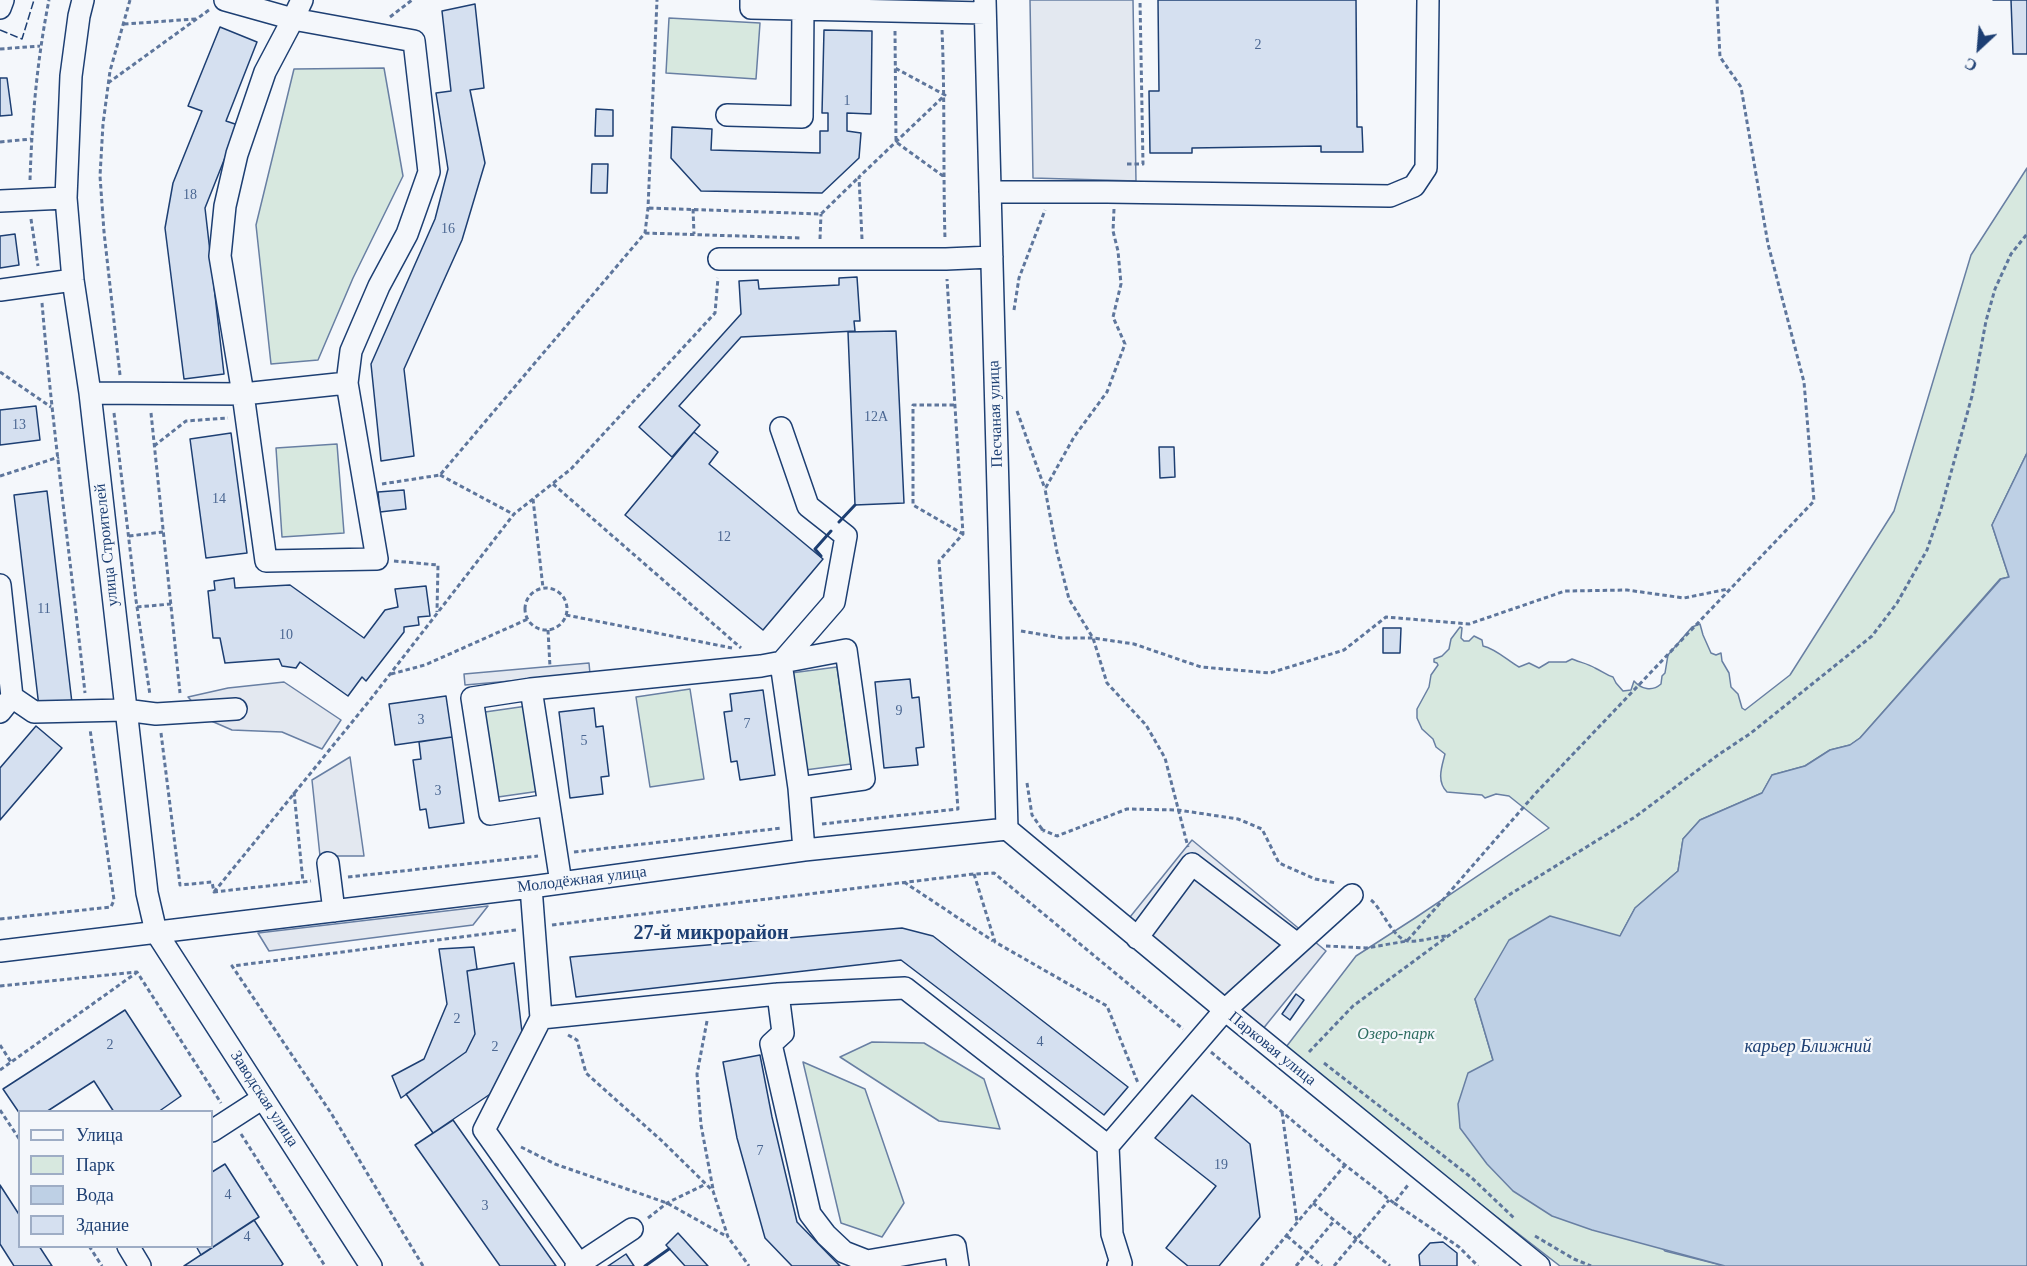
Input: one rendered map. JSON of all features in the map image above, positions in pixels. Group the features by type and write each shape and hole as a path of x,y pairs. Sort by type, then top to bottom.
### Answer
{"street":[{"path":"0,8 3,0"},
{"name":"улица Строителей","path":"83,0 71,76 66,198 73,280 90,393 147,893 156,932"},
{"path":"751,0 751,8 803,9 832,5 985,6"},
{"path":"990,192 1390,196 1414,186 1426,168 1428,0"},
{"path":"220,3 298,9 414,41 429,172 407,234 379,286 351,351 347,383 377,559 266,561 243,394 220,256 225,206 237,154 265,72 298,9"},
{"name":"Песчаная улица","path":"985,6 1007,821"},
{"path":"727,116 802,117 803,9"},
{"path":"0,201 66,198"},
{"path":"719,259 819,248 946,259 992,257"},
{"path":"0,290 73,280"},
{"path":"90,393 243,394 347,383"},
{"path":"781,428 808,506 846,536 834,602 781,663 800,788 804,850"},
{"path":"0,585 6,704 34,712 125,710 162,713 236,709"},
{"path":"549,805 490,814 472,698 541,688 781,663 846,650 864,780 800,788"},
{"path":"541,688 549,805 561,883"},
{"name":"Молодёжная улица","path":"156,932 531,887 1007,821"},
{"name":"Парковая улица","path":"1007,821 1137,938 1537,1265"},
{"path":"328,862 334,911"},
{"path":"1137,938 1192,864 1297,944"},
{"path":"531,887 542,1018 484,1130 578,1265 632,1229"},
{"path":"1118,1266 1121,1263 1112,1234 1107,1146 1225,1010 1355,893"},
{"path":"0,951 156,932"},
{"name":"Заводская улица","path":"156,932 371,1266"},
{"path":"542,1018 778,994 905,988 1107,1146"},
{"path":"778,994 783,1033 771,1044 810,1214 826,1235 844,1252 867,1261 955,1246 958,1266"},
{"path":"213,1130 263,1098"},
{"path":"129,1248 140,1266"}],"path":[{"path":"0,918 111,907 114,900 87,710 29,200 31,139 40,46 49,0"},
{"path":"130,0 110,71 99,176 120,382 113,399 137,607 150,694 162,713 161,727 180,885"},
{"path":"440,475 645,233 657,0"},
{"path":"1127,164 1143,164 1140,0"},
{"path":"1407,941 1535,794 1814,501 1804,382 1768,244 1741,87 1720,57 1717,0"},
{"path":"108,83 220,3"},
{"path":"124,24 198,19"},
{"path":"895,27 896,142"},
{"path":"0,49 40,46"},
{"path":"819,248 821,214 945,95 895,68"},
{"path":"0,142 31,139"},
{"path":"896,142 943,176"},
{"path":"852,239 862,240 859,177"},
{"path":"1013,318 1019,278 1052,192"},
{"path":"1045,489 1074,436 1107,392 1125,344 1113,317 1121,284 1118,251 1113,231 1114,193"},
{"path":"648,208 821,214"},
{"path":"693,209 694,234"},
{"path":"645,233 809,238"},
{"path":"1309,1052 1353,1006 1448,936 1512,893 1635,817 1751,733 1872,636 1896,603 1927,550 1941,509 1972,396 1986,321 1995,290 2011,254 2027,234"},
{"path":"819,248 831,239"},
{"path":"214,892 389,675 514,514 571,469 715,313 719,259"},
{"path":"0,372 51,407"},
{"path":"136,393 150,402 180,693 162,713"},
{"path":"954,405 913,405 912,505 963,534"},
{"path":"1013,416 1015,409 1045,489 1069,599 1093,638 1107,683 1146,725 1165,758 1192,864"},
{"path":"154,446 186,421 246,417"},
{"path":"0,476 59,457"},
{"path":"366,486 440,475 514,514"},
{"path":"553,484 743,650 566,615"},
{"path":"533,499 543,588"},
{"path":"129,536 163,532"},
{"path":"377,559 438,565 437,613"},
{"path":"939,561 958,809"},
{"path":"543,588 551,588 565,598 566,615 556,628 540,629 528,618 525,611 526,603 530,596 543,588"},
{"path":"1001,628 1062,638 1093,638 1134,644 1201,667 1270,673 1344,650 1386,617 1469,624 1565,591 1627,590 1684,598 1730,588"},
{"path":"137,607 171,604"},
{"path":"389,675 425,665 528,618"},
{"path":"541,688 548,630"},
{"path":"1026,780 1032,815 1048,839"},
{"path":"294,792 303,882"},
{"path":"1007,821 1041,829 1057,836 1127,809 1178,810 1238,819 1263,829 1279,862 1315,879 1355,893 1379,907 1397,936 1407,941"},
{"path":"974,873 995,942"},
{"path":"423,1266 331,1113 232,966 974,873 994,873 1282,1110 1345,1165 1389,1200 1459,1247 1478,1266"},
{"path":"904,882 995,942 1107,1006 1146,1102"},
{"path":"1297,944 1366,948 1448,936"},
{"path":"0,986 137,972"},
{"path":"0,1070 137,972"},
{"path":"137,972 325,1266"},
{"path":"709,1000 705,1039 697,1074 701,1125 713,1191 728,1237 749,1266"},
{"path":"568,1035 577,1040 586,1073 661,1140 713,1191"},
{"path":"0,1045 12,1062"},
{"path":"1318,1058 1472,1178 1520,1224"},
{"path":"0,1110 18,1137"},
{"path":"1282,1110 1297,1222"},
{"path":"514,1144 555,1164 667,1203 728,1237"},
{"path":"1261,1266 1345,1165"},
{"path":"1394,1203 1421,1170"},
{"path":"632,1229 667,1203 706,1184"},
{"path":"1334,1266 1389,1200"},
{"path":"1313,1203 1390,1266"},
{"path":"1296,1266 1334,1221"},
{"path":"1527,1231 1574,1259 1591,1266"},
{"path":"1286,1236 1322,1266"},
{"path":"90,1248 102,1266"}],"green space":[{"path":"669,18 760,23 756,79 666,73"},
{"path":"384,68 403,176 353,278 318,360 271,364 256,225 294,69"},
{"name":"Озеро-парк","path":"2027,168 2027,453 1992,525 2009,577 2000,579 1860,738 1850,745 1830,750 1805,766 1772,775 1762,793 1700,820 1683,839 1678,871 1635,908 1620,936 1475,999 1493,1060 1665,1251 1725,1266 1560,1266 1283,1051 1356,956 1549,828 1509,796 1496,794 1485,798 1482,795 1447,792 1444,788 1441,773 1445,754 1436,747 1433,739 1422,729 1417,718 1417,709 1429,687 1431,675 1438,665 1434,659 1442,656 1449,649 1451,639 1460,627 1462,628 1461,638 1464,641 1469,641 1474,636 1482,640 1483,646 1497,652 1519,667 1529,663 1539,668 1549,662 1566,662 1572,659 1613,677 1623,691 1631,690 1634,681 1643,688 1650,689 1661,684 1668,655 1692,627 1700,624 1711,653 1716,655 1721,653 1722,661 1729,673 1731,687 1738,694 1742,708 1745,710 1790,675 1894,511 1971,255"},
{"path":"337,444 344,533 282,537 276,448"},
{"path":"837,667 851,764 805,770 791,673"},
{"path":"690,689 704,779 650,787 636,697"},
{"path":"527,706 540,791 498,797 485,712"},
{"path":"872,1042 924,1043 984,1079 1000,1129 939,1121 840,1057"},
{"path":"803,1062 865,1089 904,1203 882,1237 841,1223"}],"shaded area":[{"path":"1030,0 1133,0 1136,181 1033,178"},
{"path":"589,663 590,674 465,685 464,674"},
{"path":"284,682 341,720 322,749 282,732 232,730 209,720 188,697 228,688"},
{"path":"350,757 364,856 320,856 312,780"},
{"path":"1192,840 1326,951 1262,1030 1126,922"},
{"path":"488,906 473,925 269,951 258,933"}],"water":[{"name":"карьер Ближний","path":"2027,453 2027,1266 1725,1266 1592,1230 1552,1216 1513,1191 1487,1164 1460,1128 1458,1104 1468,1073 1493,1060 1475,999 1509,940 1550,916 1620,936 1635,908 1678,871 1683,839 1700,820 1762,793 1772,775 1805,766 1830,750 1850,745 1860,738 2001,579 2009,577 1992,525"}],"building":[{"path":"1158,0 1356,0 1357,127 1362,127 1363,152 1321,152 1321,146 1192,148 1192,153 1150,153 1149,91 1159,91"},
{"path":"2011,0 2027,0 2027,54 2013,54"},
{"path":"475,4 484,88 470,90 485,163 462,240 404,369 414,456 381,461 371,364 435,219 448,169 436,93 451,91 442,11"},
{"path":"220,27 257,42 226,121 238,125 205,208 224,374 184,379 165,228 173,183 202,111 188,106"},
{"path":"824,30 872,31 871,114 847,113 847,131 861,133 859,158 822,193 701,191 671,158 672,127 712,129 711,150 820,153 820,131 828,131 828,113 822,113"},
{"path":"0,78 7,78 12,115 0,116"},
{"path":"596,109 613,110 613,136 595,136"},
{"path":"592,164 608,164 607,193 591,193"},
{"path":"15,234 19,265 0,268 0,236"},
{"path":"857,277 860,321 854,321 855,331 741,337 679,406 700,425 672,457 639,427 741,314 739,281 758,280 759,289 839,285 839,278"},
{"path":"896,331 904,503 855,505 848,332"},
{"path":"36,406 40,440 0,445 0,410"},
{"path":"694,432 718,452 709,464 823,559 763,630 625,515"},
{"path":"231,433 247,553 206,558 190,439"},
{"path":"1159,447 1174,447 1175,477 1160,478"},
{"path":"404,490 406,509 380,512 378,492"},
{"path":"47,491 72,703 39,707 14,495"},
{"path":"234,578 235,588 290,585 364,638 385,610 398,607 395,589 426,586 430,616 418,617 419,625 404,627 404,632 366,681 362,677 348,696 300,662 296,668 282,666 279,659 225,663 220,638 213,638 208,591 215,590 214,581"},
{"path":"1383,628 1401,628 1400,653 1383,653"},
{"path":"910,679 912,698 919,697 924,747 916,748 918,765 884,768 875,682"},
{"path":"763,690 775,775 740,780 737,761 731,762 724,712 732,711 730,694"},
{"path":"446,696 452,737 395,745 389,704"},
{"path":"594,708 596,727 603,726 609,776 601,777 603,794 570,798 559,712"},
{"path":"36,726 62,748 0,820 0,768"},
{"path":"452,737 464,823 429,828 426,809 420,810 413,760 421,759 419,742"},
{"path":"902,928 933,936 1128,1087 1104,1115 901,960 576,997 570,957"},
{"path":"474,947 477,969 467,971 475,1034 466,1052 401,1098 392,1076 424,1059 447,1004 439,949"},
{"path":"514,963 523,1041 505,1084 433,1133 406,1094 466,1052 475,1034 467,971"},
{"path":"1296,994 1304,1000 1290,1020 1282,1014"},
{"path":"125,1010 181,1096 161,1110 113,1110 94,1081 49,1110 18,1111 3,1089"},
{"path":"760,1055 797,1222 840,1266 792,1266 765,1238 737,1138 723,1062"},
{"path":"1192,1095 1250,1144 1260,1217 1219,1266 1188,1266 1166,1248 1216,1186 1155,1138"},
{"path":"453,1120 556,1266 500,1266 415,1145"},
{"path":"225,1164 259,1217 213,1247 213,1171"},
{"path":"0,1185 18,1213 18,1248 40,1248 52,1266 14,1266 0,1244"},
{"path":"254,1220 283,1264 281,1266 184,1266"},
{"path":"678,1233 708,1266 685,1266 666,1245"},
{"path":"1443,1242 1457,1253 1457,1266 1420,1266 1419,1255 1430,1243"},
{"path":"197,1248 212,1248 201,1255"},
{"path":"626,1254 634,1266 608,1266"}],"fence":[{"path":"0,30 22,39 34,0"}],"wall":[{"path":"839,522 855,505"},
{"path":"821,556 815,549 831,531"},
{"path":"645,1266 669,1249"}],"district":[{"name":"27-й микрорайон","path":"711,934"}]}
